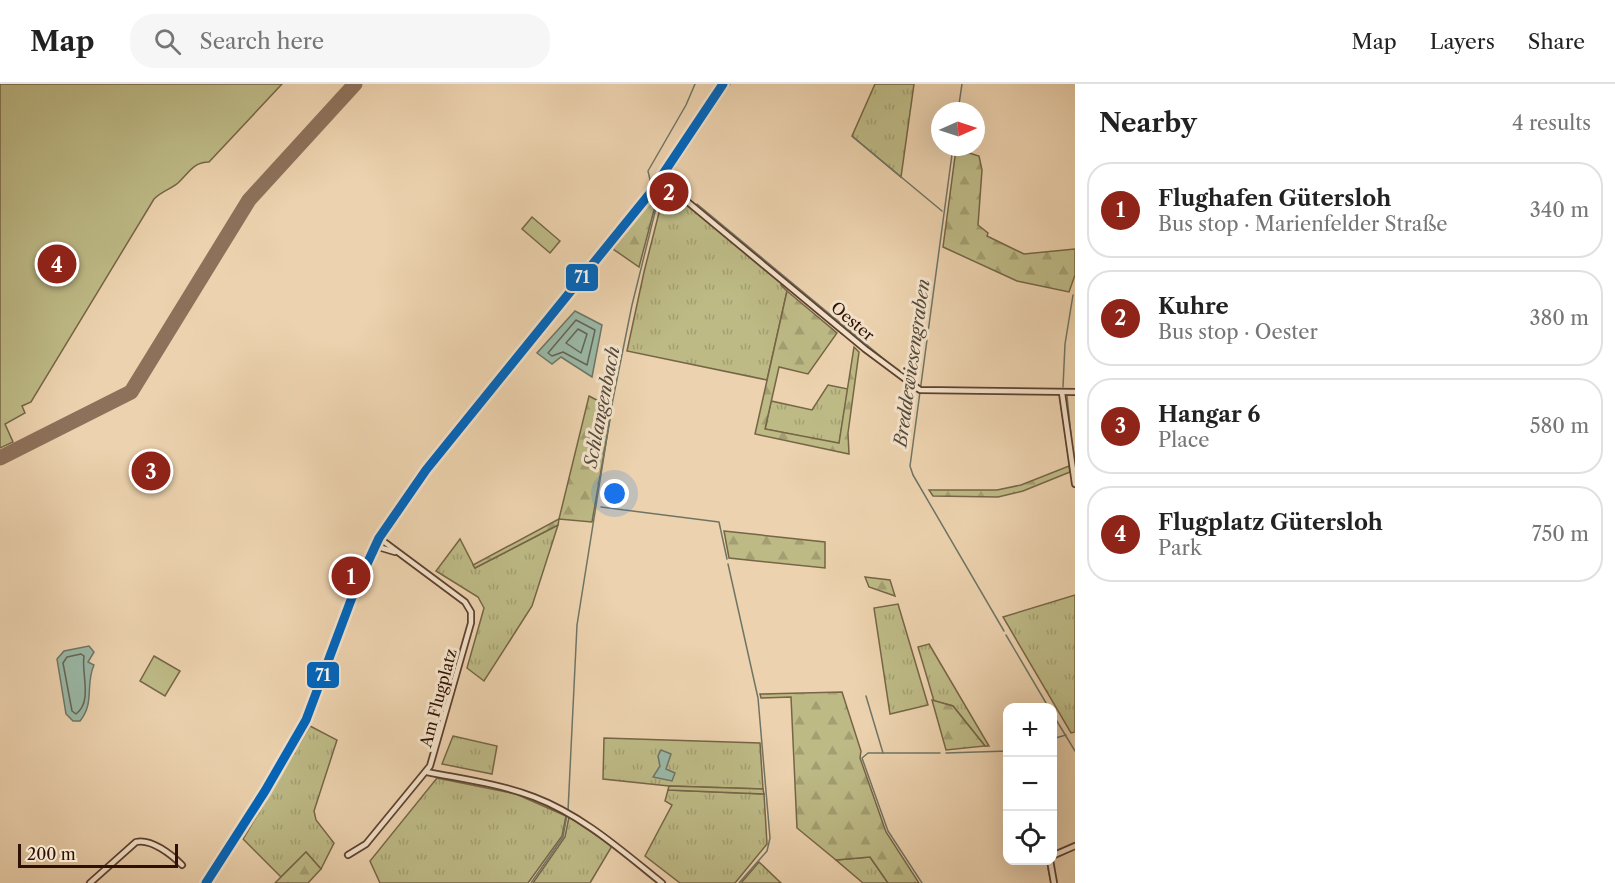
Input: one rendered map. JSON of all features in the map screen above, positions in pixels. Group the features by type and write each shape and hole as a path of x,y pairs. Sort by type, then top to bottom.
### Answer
{"main road":[{"path":"206,883 306,720 379,538 426,470 651,192 723,84"}],"street":[{"name":"Oester","path":"658,182 911,385 928,392 1075,392"},
{"path":"1062,393 1075,484"},
{"name":"Am Flugplatz","path":"348,855 366,844 427,772 434,756 471,623 471,612 458,596 395,552 379,538"},
{"name":"Am Flugplatz","path":"375,546 395,552"},
{"path":"427,772 517,791 564,811 662,883"},
{"path":"90,883 136,842 142,841 172,855 182,866"},
{"path":"1057,854 1075,846"},
{"path":"1051,865 1054,883"}],"green space":[{"path":"0,84 282,84 209,162 195,166 178,183 154,199 31,402 22,406 25,413 5,424 13,442 0,448"},
{"path":"875,84 914,84 901,177 852,136"},
{"path":"955,156 979,156 982,170 978,225 988,233 987,236 1024,254 1075,249 1075,275 1069,292 1017,281 943,247"},
{"path":"665,189 675,198 678,196 782,283 781,285 787,291 767,380 627,351"},
{"path":"654,197 657,199 639,267 613,249"},
{"path":"532,217 560,241 550,253 522,229"},
{"path":"787,291 837,333 808,374 779,367 765,429 839,443 854,347 859,352 848,433 849,454 755,434"},
{"path":"828,385 848,389 839,444 765,429 771,401 812,410"},
{"path":"589,396 612,408 592,522 559,519"},
{"path":"1069,466 1070,472 1023,491 998,497 933,496 929,490 997,490 1021,485"},
{"path":"559,519 558,525 475,568 473,565"},
{"path":"558,525 532,606 484,681 467,668 484,608 478,597 436,571 460,539 475,568"},
{"path":"724,531 825,542 825,568 729,558"},
{"path":"865,577 890,580 895,596 869,587"},
{"path":"1075,595 1075,732 1071,733 1057,709 1057,703 1053,703 1003,617"},
{"path":"898,604 928,705 890,714 874,608"},
{"path":"929,644 989,746 985,746 953,706 934,701 918,647"},
{"path":"154,656 180,671 165,696 140,681"},
{"path":"842,692 861,751 860,758 886,832 919,883 888,883 870,857 836,860 797,828 791,697 761,698 760,694"},
{"path":"932,700 953,706 985,746 946,750"},
{"path":"310,726 337,740 314,811 316,820 334,843 321,869 306,852 281,877 243,839"},
{"path":"453,736 497,746 492,774 442,764"},
{"path":"604,738 760,743 763,789 669,786 603,779"},
{"path":"437,778 516,794 566,816 562,836 528,883 380,883 370,861"},
{"path":"669,786 763,789 764,794 668,790"},
{"path":"668,790 764,794 767,844 735,883 680,883 645,856 672,805 665,801"},
{"path":"569,817 612,846 590,883 533,883 565,837"},
{"path":"306,852 321,869 308,883 275,883"},
{"path":"870,857 888,883 863,883 836,860"},
{"path":"759,862 781,883 741,883"}],"water":[{"path":"575,311 602,325 592,377 561,357 552,364 537,353"},
{"path":"89,646 94,652 88,662 94,665 90,679 89,700 85,714 80,721 73,721 66,714 57,659 64,651"},
{"path":"661,750 671,754 666,769 675,773 672,781 653,777 660,766 658,756"}],"waterway":[{"name":"Schlangenbach","path":"651,184 648,171 686,105 695,84"},
{"path":"669,176 730,84"},
{"name":"Breddewiesengraben","path":"959,102 962,84"},
{"path":"853,137 942,211"},
{"name":"Breddewiesengraben","path":"952,156 910,466 913,475 1004,631"},
{"name":"Schlangenbach","path":"568,811 577,625 613,399 632,305 658,200 655,191"},
{"path":"697,204 902,374"},
{"path":"790,290 842,334"},
{"path":"1063,387 1065,344 1073,295"},
{"path":"847,337 857,346"},
{"path":"1067,396 1073,455"},
{"path":"1060,399 1069,461"},
{"path":"601,507 719,522 727,559"},
{"path":"728,564 758,698 770,838 767,851 739,883"},
{"name":"Breddewiesengraben","path":"1006,635 1046,703"},
{"path":"866,696 883,753"},
{"name":"Breddewiesengraben","path":"1057,721 1075,751"},
{"path":"1057,738 1066,735"},
{"path":"946,753 1003,751"},
{"path":"922,883 888,831 862,758 868,753 940,753"},
{"name":"Schlangenbach","path":"531,883 563,837 567,815"},
{"path":"1048,868 1051,883"}],"taxiway":[{"path":"0,458 131,392 249,200 355,84"}],"transit line":[{"name":"71","path":"206,883 265,791 306,720 354,592 379,538 426,470 651,192 723,84"}],"place":[{"name":"Kuhre","path":"669,192"},
{"name":"Flugplatz Gütersloh","path":"57,264"},
{"name":"Hangar 6","path":"151,471"},
{"name":"Flughafen Gütersloh","path":"351,576"}]}
